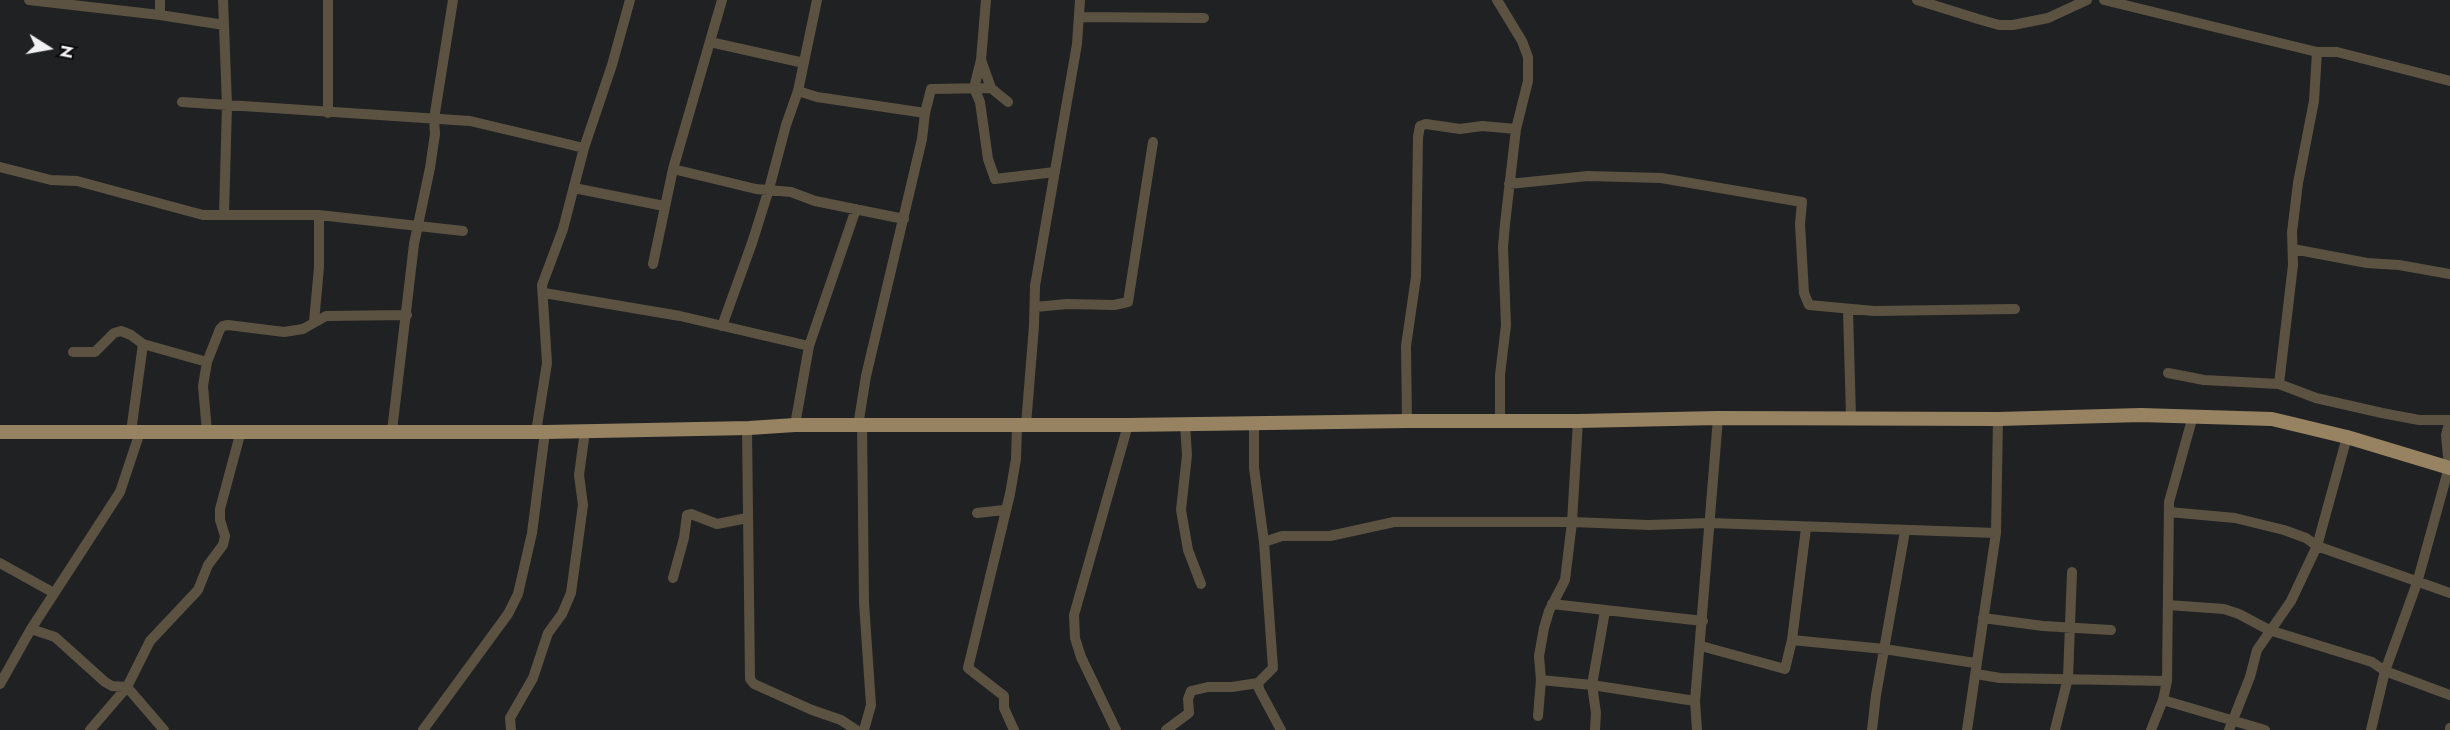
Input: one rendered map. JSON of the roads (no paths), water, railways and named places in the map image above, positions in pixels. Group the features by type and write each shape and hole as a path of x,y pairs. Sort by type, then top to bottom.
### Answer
{"main road":[{"path":"0,432 541,432 747,428 795,424 1185,425 1254,422 1578,422 1718,418 2193,416 2272,419 2347,437 2450,467"}],"street":[{"path":"28,0 160,15 224,25"},
{"path":"160,0 160,15"},
{"path":"223,0 227,105 224,215"},
{"path":"328,0 328,112"},
{"path":"392,431 414,244 435,134 434,119 453,0"},
{"path":"423,730 508,614 518,594 532,533 547,363 542,285 545,272 563,230 584,148 612,65 630,0"},
{"path":"653,264 673,169 722,0"},
{"path":"722,326 769,189 786,125 798,91 817,0"},
{"path":"986,0 981,60 974,88 980,102 988,159 995,179 1055,172"},
{"path":"1014,730 1004,708 1004,696 968,668 1004,510 1010,494 1022,425 1035,307 1035,286 1077,44 1080,0"},
{"path":"1497,0 1522,41 1528,57 1528,81 1516,129 1503,247 1506,325 1500,375 1500,422"},
{"path":"1917,0 1999,25 2013,25 2048,18 2087,0"},
{"path":"2104,0 2317,52 2337,52 2450,81"},
{"path":"1079,17 1204,18"},
{"path":"710,42 804,63"},
{"path":"2279,384 2293,249 2292,232 2298,183 2314,101 2317,52"},
{"path":"981,60 991,88 1008,102"},
{"path":"864,730 871,705 864,603 860,425 866,376 922,139 931,89 991,88"},
{"path":"798,91 817,97 925,113"},
{"path":"182,102 470,122 584,148"},
{"path":"1407,421 1406,346 1416,277 1420,126 1426,123 1460,129 1482,126 1516,129"},
{"path":"1035,307 1066,304 1114,305 1128,302 1153,142"},
{"path":"0,167 51,180 76,181 202,215 319,214 463,231"},
{"path":"673,169 756,189 769,189 903,219"},
{"path":"1509,184 1588,177 1660,178 1802,202 1800,224 1804,293 1809,304 1848,310 2015,309"},
{"path":"574,188 664,206"},
{"path":"795,424 809,346 856,209"},
{"path":"314,322 319,267 319,214"},
{"path":"2293,249 2367,263 2399,265 2450,274"},
{"path":"544,293 612,303 809,346"},
{"path":"1848,310 1851,418"},
{"path":"207,432 203,386 207,362 220,329 228,325 284,332 303,329 326,316 407,315"},
{"path":"73,352 95,352 114,333 121,331 131,334 143,344 207,362"},
{"path":"0,684 31,628 120,492 136,432 143,344"},
{"path":"2168,373 2204,380 2279,384 2316,398 2382,413 2419,420 2450,420 2446,435 2450,467 2416,583 2385,670 2371,730"},
{"path":"2151,730 2163,700 2167,681 2169,512 2172,488 2182,462 2193,416"},
{"path":"1696,730 1695,701 1718,418"},
{"path":"1967,730 1996,533 1998,418"},
{"path":"1166,730 1189,713 1188,699 1191,691 1208,687 1232,687 1258,683 1273,668 1264,542 1254,468 1254,422"},
{"path":"1538,716 1541,680 1539,656 1544,628 1552,604 1565,580 1572,522 1578,422"},
{"path":"1116,730 1081,657 1075,638 1074,615 1128,425"},
{"path":"1185,425 1187,455 1181,510 1188,550 1201,584"},
{"path":"747,428 750,679 754,684 812,710 841,720 856,730"},
{"path":"511,730 510,718 533,678 548,633 562,614 571,593 583,505 579,475 585,431"},
{"path":"90,730 127,687 150,641 198,590 208,565 223,545 225,536 220,520 220,508 241,432"},
{"path":"2230,726 2258,650 2269,630 2291,601 2318,546 2347,437"},
{"path":"977,513 1004,510"},
{"path":"2169,512 2235,518 2284,530 2306,538 2318,546 2416,583 2450,593"},
{"path":"673,578 684,538 687,515 691,514 717,524 747,518"},
{"path":"1264,542 1282,536 1330,536 1394,522 1572,522 1649,525 1710,523 1996,533"},
{"path":"1701,646 1785,669 1792,639 1806,528"},
{"path":"1872,730 1905,531"},
{"path":"0,563 54,593"},
{"path":"2055,730 2068,678 2072,572"},
{"path":"1552,604 1703,621"},
{"path":"2168,605 2224,609 2239,614 2269,630 2372,662 2385,670 2450,694"},
{"path":"1595,730 1596,713 1592,685 1605,611"},
{"path":"1983,618 2043,626 2111,630"},
{"path":"31,628 54,637 105,682 112,686 127,687 164,730"},
{"path":"1792,639 1884,649 1976,668 2001,678 2167,681"},
{"path":"1541,680 1592,685 1695,701"},
{"path":"1258,683 1281,730"},
{"path":"2163,700 2230,726 2265,730"}]}
